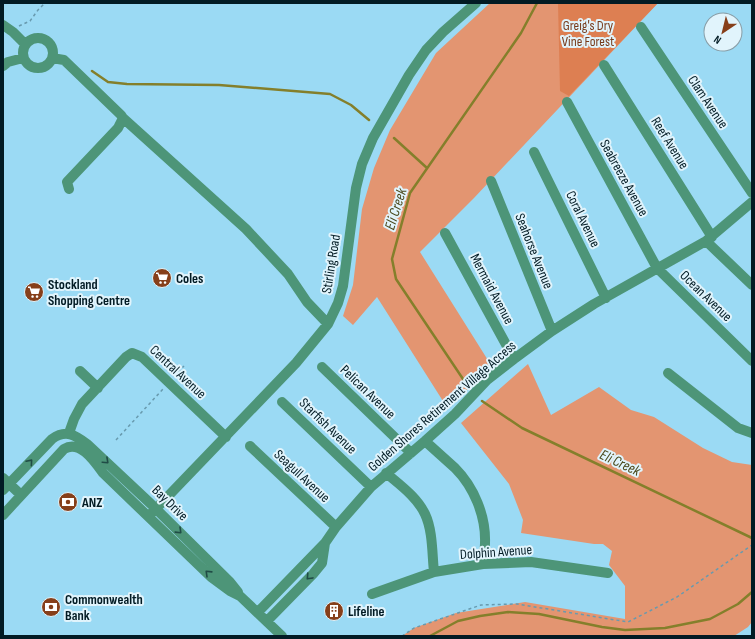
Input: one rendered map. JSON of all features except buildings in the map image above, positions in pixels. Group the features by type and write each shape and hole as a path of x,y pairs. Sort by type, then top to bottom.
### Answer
{"street":[{"name":"Stirling Road","path":"152,512 296,363 328,324 338,303 343,286 356,188 362,164 373,138 409,75 426,50 443,32 475,4"},
{"path":"3,25 13,32 25,44"},
{"name":"Clam Avenue","path":"641,27 752,193"},
{"path":"34,38 45,40 52,47 52,58 47,66 38,69 29,66 23,58 23,48 25,44 34,38"},
{"path":"3,66 8,62 23,58"},
{"path":"52,58 64,60 122,115 123,118 246,229 288,274 307,302 328,324"},
{"name":"Reef Avenue","path":"604,65 709,239 752,285"},
{"name":"Seabreeze Avenue","path":"567,102 657,268"},
{"path":"69,189 67,182 118,128 123,118"},
{"name":"Coral Avenue","path":"534,152 606,298"},
{"name":"Seahorse Avenue","path":"491,181 552,331"},
{"name":"Golden Shores Retirement Village Access","path":"258,612 325,543 336,527 371,487 455,414 487,380 552,331 594,304 709,239 750,207"},
{"name":"Mermaid Avenue","path":"445,233 514,359"},
{"name":"Ocean Avenue","path":"657,268 752,361"},
{"name":"Central Avenue","path":"73,438 77,412 82,404 132,353 142,357 226,436"},
{"name":"Pelican Avenue","path":"322,367 411,453"},
{"path":"80,371 98,388"},
{"path":"668,373 738,428 752,433"},
{"name":"Starfish Avenue","path":"282,402 371,487"},
{"path":"3,515 73,438 58,435 52,439 5,484 21,495"},
{"name":"Bay Drive","path":"73,438 87,444 152,512 230,582 240,596 282,636"},
{"path":"425,441 456,469 472,490 480,506 485,542 482,564"},
{"name":"Seagull Avenue","path":"250,446 336,527"},
{"path":"386,473 410,494 424,513 428,523 434,572"},
{"name":"Golden Shores Retirement Village Access","path":"267,621 322,563 325,543"},
{"name":"Dolphin Avenue","path":"372,594 434,572 482,564 532,562 608,573"}],"path":[{"path":"13,32 21,24 30,21 45,3"},
{"path":"116,440 184,366"},
{"path":"402,636 414,628 481,605 517,604 628,622 678,597 752,545"}],"green space":[{"path":"490,3 658,3 474,198 420,252 491,365 448,409 377,297 353,325 343,316 353,285 362,209 374,168 390,130 436,53"},
{"name":"Greig's Dry Vine Forest","path":"558,3 658,3 569,96 560,91"},
{"path":"528,364 551,415 599,387 631,410 654,417 703,448 732,462 752,465 752,622 748,627 734,636 402,636 414,628 456,613 525,602 625,619 625,586 609,565 612,551 603,544 521,533 523,520 509,484 461,423"}],"waterway":[{"name":"Eli Creek","path":"469,388 396,279 392,259 410,193 521,33 537,3"},
{"path":"92,71 108,82 127,84 219,85 330,94 351,105 369,120"},
{"path":"394,138 427,168"},
{"name":"Eli Creek","path":"482,401 522,428 752,538"},
{"path":"430,636 458,621 508,612 539,614 602,627 625,630 665,628 710,619 738,604 752,592"}],"place":[{"name":"Coles","path":"162,278"},
{"name":"Stockland Shopping Centre","path":"34,292"},
{"name":"ANZ","path":"68,502"},
{"name":"Commonwealth Bank","path":"51,607"},
{"name":"Lifeline","path":"334,611"}]}
